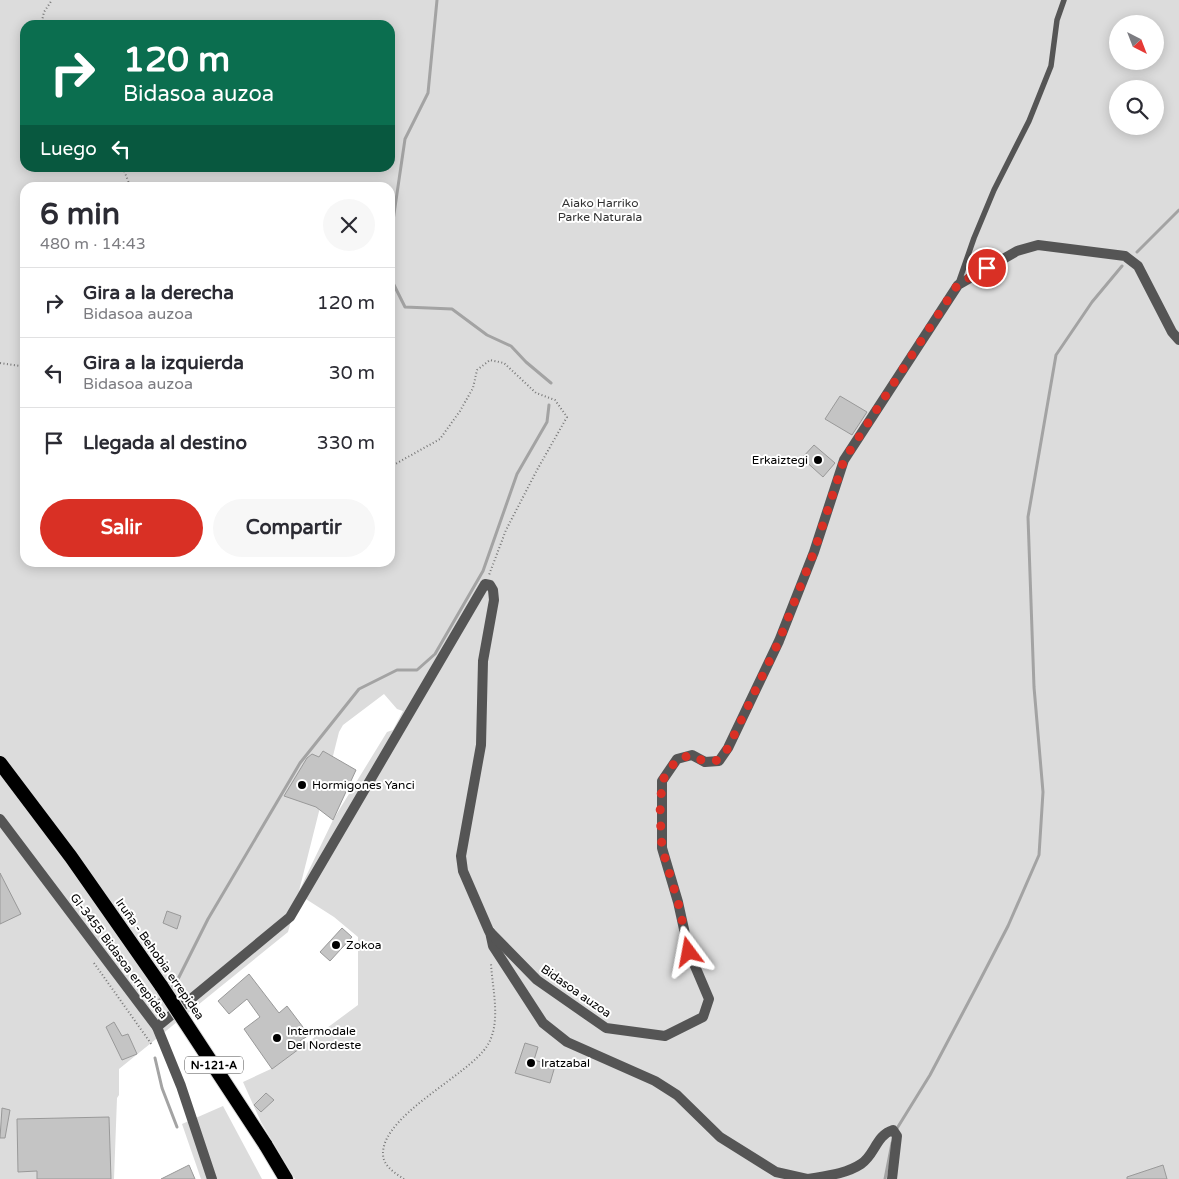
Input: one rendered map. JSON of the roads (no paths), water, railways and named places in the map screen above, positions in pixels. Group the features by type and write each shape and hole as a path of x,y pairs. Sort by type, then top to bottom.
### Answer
{"highway":[{"name":"Iruña - Behobia errepidea","path":"0,764 71,858 162,987 286,1179"}],"street":[{"name":"Bidasoa auzoa","path":"489,930 537,980 606,1028 665,1036 703,1017 709,1000 689,952 678,902 662,848 662,781 677,759 692,755 705,762 719,760 728,748 779,641 814,552 844,460 958,284 1017,251 1038,245 1125,256 1138,266 1172,332 1179,340"},
{"name":"Bidasoa auzoa","path":"157,1028 290,917 485,584 490,585 493,590 494,600 482,660 481,745 461,856 463,871 494,946 543,1023 567,1042 655,1081 677,1095 720,1137 776,1172 807,1179 838,1174 862,1164 885,1132 893,1130 897,1136 892,1179"},
{"name":"GI-3455 Bidasoa errepidea","path":"0,819 157,1028 181,1086 212,1179"}],"lane":[{"path":"958,284 974,238 994,190 1029,121 1051,66 1057,20 1064,0"}],"waterway":[{"path":"395,207 405,139 428,93 437,0"},
{"path":"1137,252 1179,210"},
{"path":"896,1130 930,1075 978,984 1008,926 1039,855 1043,792 1034,687 1028,517 1056,355 1092,302 1122,266"},
{"path":"395,287 405,307 452,309 487,335 511,346 526,362 551,383"},
{"path":"169,990 176,983 208,919 300,763 359,689 397,670 417,670 435,654 483,571 517,474 547,422 549,405"},
{"path":"155,1005 163,996"},
{"path":"155,1058 162,1088 177,1127"},
{"path":"885,1179 892,1143"}],"place":[{"name":"Erkaiztegi","path":"818,460"},
{"name":"Hormigones Yanci","path":"302,785"},
{"name":"Zokoa","path":"336,945"},
{"name":"Intermodale Del Nordeste","path":"277,1038"},
{"name":"Iratzabal","path":"531,1063"}],"park label":[{"name":"Aiako Harriko Parke Naturala","path":"600,210"}]}
